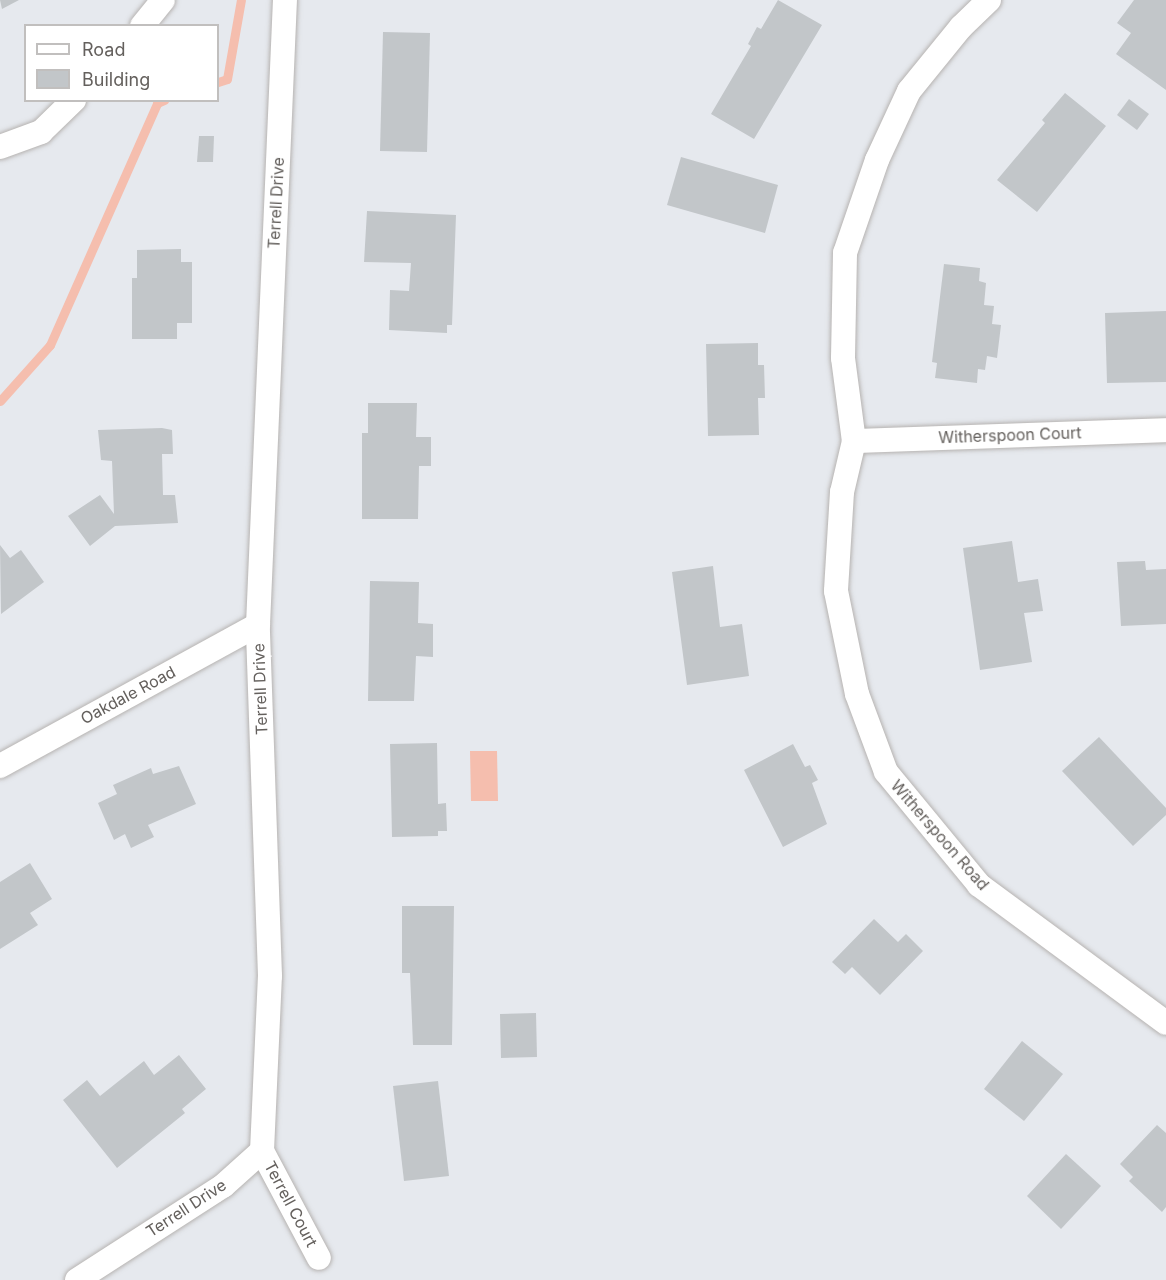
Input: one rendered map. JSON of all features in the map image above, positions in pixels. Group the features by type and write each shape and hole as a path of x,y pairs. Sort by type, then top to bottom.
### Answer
{"street":[{"path":"144,24 163,0"},
{"name":"Terrell Drive","path":"77,1280 223,1186 262,1150 270,976 258,625 285,0"},
{"name":"Witherspoon Road","path":"989,0 961,27 909,91 878,160 845,253 843,358 854,441 842,492 837,591 857,694 886,772 979,885 1166,1023"},
{"path":"0,147 41,132 72,102"},
{"name":"Witherspoon Court","path":"854,441 1166,430"},
{"name":"Oakdale Road","path":"0,766 258,625"},
{"name":"Terrell Court","path":"262,1150 319,1258"}],"shaded area":[{"path":"470,751 497,751 498,801 471,801"}],"building":[{"path":"0,0 19,0 2,9"},
{"path":"778,0 822,25 754,139 711,114 751,46 748,44 757,27 761,29"},
{"path":"1134,0 1166,0 1166,90 1116,54 1131,33 1117,23"},
{"path":"383,32 430,33 427,152 380,151"},
{"path":"1065,93 1106,126 1037,212 997,180 1045,123 1042,120"},
{"path":"1129,99 1149,114 1137,130 1117,115"},
{"path":"199,136 214,136 213,162 197,162"},
{"path":"681,157 778,185 765,233 667,205"},
{"path":"367,211 456,215 452,325 447,325 447,333 389,330 390,290 409,291 411,263 364,262"},
{"path":"181,249 181,262 192,262 192,323 177,323 177,339 132,339 132,278 137,278 137,250"},
{"path":"944,264 980,268 979,281 986,283 984,305 994,306 992,324 1001,325 997,358 987,356 985,370 978,369 977,383 935,378 937,363 932,362"},
{"path":"1166,311 1166,382 1107,383 1105,313"},
{"path":"758,343 758,365 764,365 765,398 758,398 759,435 708,436 706,344"},
{"path":"368,403 417,403 416,437 431,437 431,466 419,466 418,519 362,519 362,433 368,433"},
{"path":"162,428 172,430 173,454 162,454 163,495 175,495 178,523 115,526 90,546 68,516 100,495 114,514 112,461 101,460 98,430"},
{"path":"1012,541 1018,582 1038,579 1043,611 1024,613 1032,662 980,670 963,548"},
{"path":"0,545 10,558 21,550 44,582 1,614"},
{"path":"1145,561 1146,570 1166,569 1166,624 1121,626 1117,562"},
{"path":"713,566 720,627 742,624 749,676 687,685 672,572"},
{"path":"370,581 419,582 418,623 433,624 433,657 416,656 414,701 368,701"},
{"path":"1099,737 1166,808 1166,815 1133,846 1062,771"},
{"path":"437,743 438,804 446,803 447,831 438,831 438,836 392,837 390,744"},
{"path":"793,744 805,767 810,765 818,780 812,783 827,824 783,847 744,770"},
{"path":"179,766 196,804 148,825 154,837 131,848 125,834 114,840 98,803 117,794 113,785 151,768 153,774"},
{"path":"30,863 52,899 30,913 38,925 0,949 0,882"},
{"path":"402,906 454,906 452,1045 413,1045 410,973 402,973"},
{"path":"874,919 898,942 906,934 923,951 880,995 852,967 845,974 832,962"},
{"path":"536,1013 537,1057 501,1058 500,1014"},
{"path":"1022,1041 1063,1074 1024,1121 984,1089"},
{"path":"179,1055 206,1089 182,1109 185,1113 117,1168 63,1100 87,1080 100,1096 144,1061 154,1075"},
{"path":"438,1081 449,1176 404,1181 393,1086"},
{"path":"1157,1125 1166,1133 1166,1207 1162,1212 1129,1181 1133,1177 1120,1164"},
{"path":"1066,1154 1101,1186 1061,1229 1027,1196"}],"waterway":[{"path":"219,82 227,79 241,0"},
{"path":"0,401 50,345 159,102"}]}
